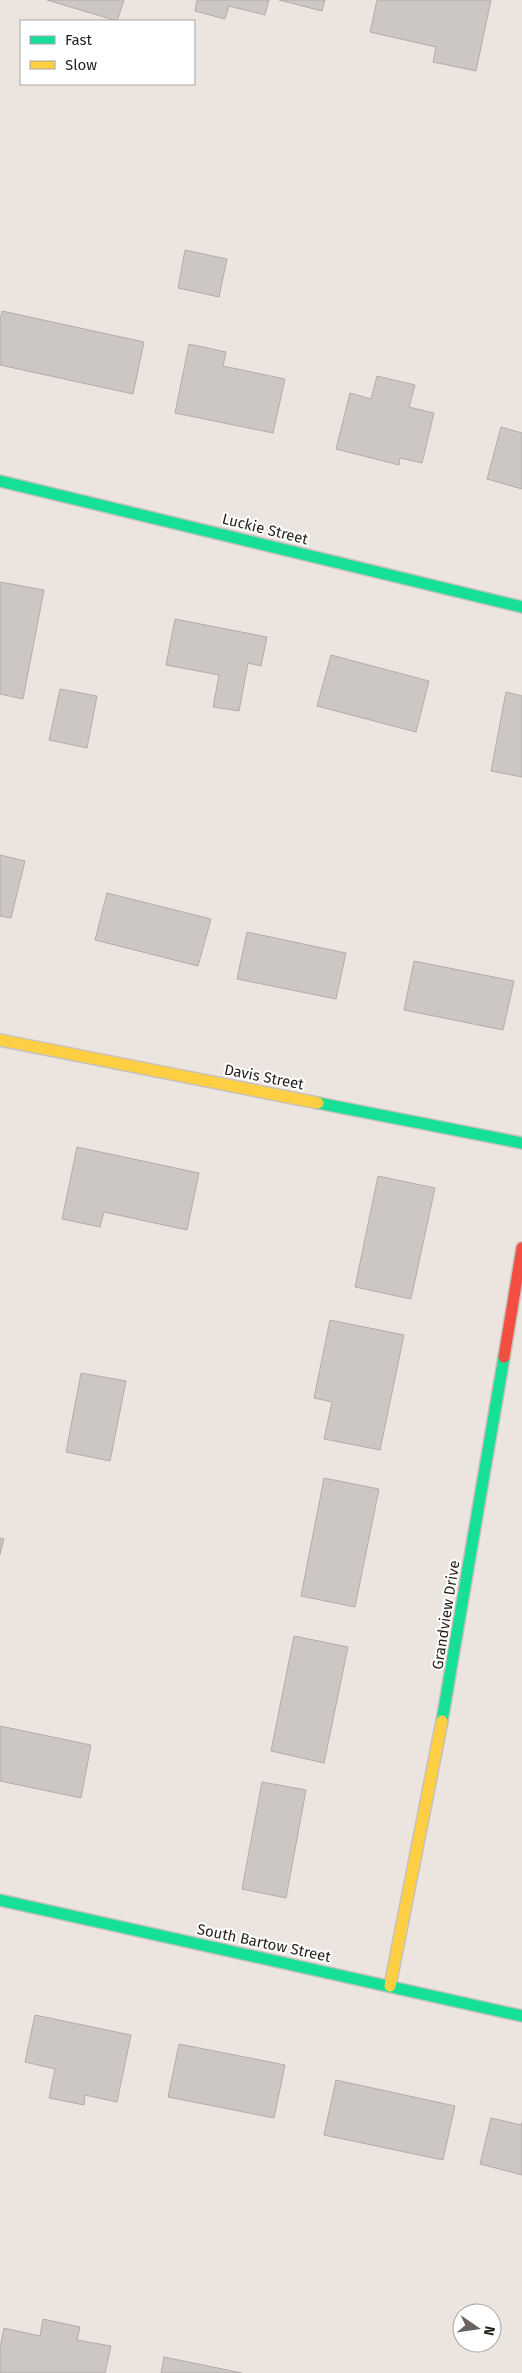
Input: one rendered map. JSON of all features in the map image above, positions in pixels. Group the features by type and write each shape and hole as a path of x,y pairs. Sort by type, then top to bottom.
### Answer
{"street":[{"name":"Luckie Street","path":"0,481 522,607"},
{"name":"Davis Street","path":"0,1040 522,1143"},
{"name":"Grandview Drive","path":"390,1986 446,1702 522,1248"},
{"name":"South Bartow Street","path":"0,1900 522,2016"}],"building":[{"path":"47,0 124,0 117,20"},
{"path":"197,0 269,0 265,15 229,6 225,19 195,11"},
{"path":"279,0 325,0 322,11"},
{"path":"377,0 491,0 476,71 433,62 436,47 370,32"},
{"path":"185,250 227,259 219,297 178,288"},
{"path":"2,311 144,342 133,394 0,365 0,321"},
{"path":"189,344 226,352 223,366 285,379 273,433 175,413"},
{"path":"377,376 415,385 409,407 434,413 422,463 400,458 399,465 336,449 350,393 371,399"},
{"path":"501,427 522,433 522,489 487,479"},
{"path":"0,582 44,590 23,699 0,694"},
{"path":"175,619 267,637 261,666 248,663 239,711 213,707 219,675 166,665"},
{"path":"331,655 429,681 416,732 317,706"},
{"path":"60,689 97,696 87,748 49,740"},
{"path":"506,692 522,696 522,777 491,771"},
{"path":"0,855 25,861 11,918 0,916"},
{"path":"107,893 211,919 198,966 95,940"},
{"path":"247,932 346,953 336,999 237,979"},
{"path":"414,961 514,981 503,1030 404,1010"},
{"path":"77,1147 199,1173 187,1230 104,1212 100,1227 62,1219"},
{"path":"378,1176 435,1188 411,1299 355,1287"},
{"path":"330,1320 404,1335 380,1450 324,1439 332,1402 314,1398"},
{"path":"81,1373 126,1381 110,1461 66,1452"},
{"path":"324,1478 379,1489 355,1607 301,1596"},
{"path":"0,1538 4,1539 0,1555"},
{"path":"294,1636 348,1647 324,1763 271,1751"},
{"path":"0,1726 91,1745 81,1798 0,1781"},
{"path":"262,1782 306,1790 286,1898 242,1889"},
{"path":"35,2015 131,2035 117,2102 85,2095 84,2105 49,2098 55,2069 25,2062"},
{"path":"179,2044 285,2065 274,2118 168,2097"},
{"path":"336,2080 455,2106 443,2160 324,2135"},
{"path":"491,2118 521,2125 522,2122 522,2175 480,2164"},
{"path":"43,2319 80,2327 77,2340 111,2346 105,2373 0,2373 0,2348 4,2328 40,2336"},
{"path":"164,2357 242,2373 161,2373"}],"traffic: fast":[{"path":"0,481 522,607"},
{"path":"318,1103 522,1143"},
{"path":"442,1721 504,1357"},
{"path":"0,1900 522,2016"}],"traffic: slow":[{"path":"0,1040 318,1103"},
{"path":"390,1986 442,1721"}],"traffic: jam":[{"path":"504,1357 522,1248"}]}
